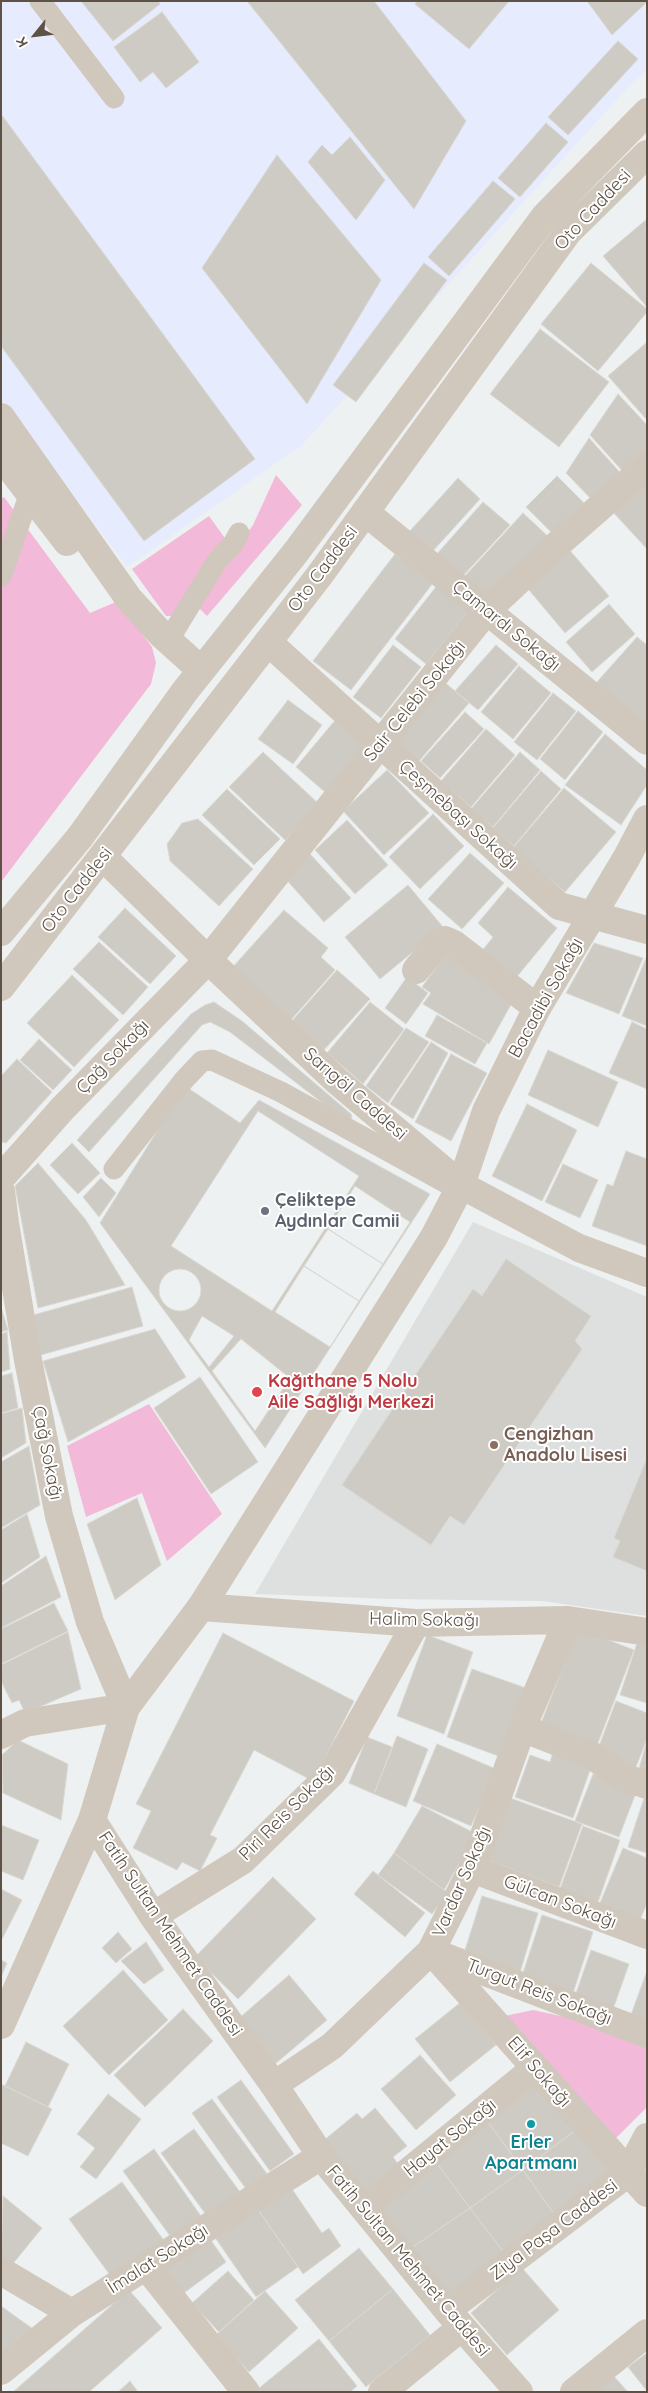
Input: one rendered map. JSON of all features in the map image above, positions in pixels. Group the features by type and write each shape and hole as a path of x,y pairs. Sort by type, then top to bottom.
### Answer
{"street":[{"name":"Oto Caddesi","path":"1,932 80,837 201,670 296,552 545,216 647,112"},
{"name":"Oto Caddesi","path":"1,986 268,642 365,512 568,232 647,154"},
{"path":"1,417 129,598 168,641 201,670"},
{"path":"1,456 103,590"},
{"name":"Sair Celebi Sokağı","path":"208,960 488,610 559,543 647,466"},
{"name":"Çamardı Sokağı","path":"365,512 647,741"},
{"name":"Çeşmebaşı Sokağı","path":"268,642 559,906 647,930"},
{"name":"Bacadibi Sokağı","path":"460,1187 486,1111 537,1008 644,828"},
{"name":"Sarıgöl Caddesi","path":"80,837 337,1081 460,1187 579,1248 647,1273"},
{"path":"416,970 437,944 445,940 454,944 537,1008"},
{"name":"Çağ Sokağı","path":"1,1178 63,1108 208,960"},
{"name":"Fatih Sultan Mehmet Caddesi","path":"460,1187 434,1237 201,1607 126,1707 92,1820 152,1916 274,2085 321,2156 454,2319 519,2392"},
{"name":"Çağ Sokağı","path":"1,1191 28,1360 59,1516 90,1622 126,1707"},
{"name":"Halim Sokağı","path":"201,1607 416,1623 568,1620 647,1632"},
{"name":"Vardar Sokağı","path":"274,2085 332,2046 431,1951 472,1869 522,1728 568,1620"},
{"name":"Piri Reis Sokağı","path":"152,1916 243,1860 332,1773 416,1623"},
{"path":"1,1736 25,1723 126,1707"},
{"path":"522,1728 593,1756 622,1777 647,1785"},
{"path":"1,2026 92,1820"},
{"name":"Gülcan Sokağı","path":"472,1869 647,1935"},
{"name":"Turgut Reis Sokağı","path":"431,1951 647,2034"},
{"name":"Elif Sokağı","path":"431,1951 647,2193"},
{"name":"Hayat Sokağı","path":"364,2208 536,2068"},
{"name":"Ziya Paşa Caddesi","path":"382,2392 454,2319 628,2173 647,2137"},
{"name":"İmalat Sokağı","path":"1,2371 72,2313 321,2156"},
{"path":"146,2266 246,2392"},
{"path":"1,2271 72,2313"},
{"path":"574,2392 647,2333"}],"lane":[{"path":"40,1 114,98"},
{"path":"1,576 30,492"},
{"path":"168,641 217,561 233,544 239,533"},
{"path":"114,1169 184,1080 202,1061 212,1060 231,1067 280,1092 460,1187"}],"shaded area":[{"path":"1,1 647,1 647,70 630,85 301,446 127,567 1,400"},
{"path":"276,475 302,505 207,616 196,605 253,525"},
{"path":"4,497 90,613 118,601 152,647 156,663 151,684 1,882 1,499"},
{"path":"209,516 227,541 176,616 166,616 132,569"},
{"name":"Cengizhan Anadolu Lisesi","path":"473,1222 647,1297 647,1616 542,1601 392,1599 255,1594"},
{"path":"149,1404 222,1514 167,1561 142,1493 86,1517 67,1446"},
{"path":"533,2010 570,2018 647,2046 647,2107 610,2144 500,2017"}],"building":[{"path":"81,1 158,1 160,4 113,41"},
{"path":"247,1 374,1 466,121 414,209"},
{"path":"417,1 509,1 469,49 415,4"},
{"path":"587,1 647,1 647,2 612,35"},
{"path":"162,12 199,62 166,88 153,72 140,82 114,47"},
{"path":"618,41 638,59 568,135 548,117"},
{"path":"1,114 255,459 144,541 1,346"},
{"path":"546,123 568,142 520,197 498,178"},
{"path":"350,137 385,180 356,220 308,162 322,145 332,155"},
{"path":"277,155 381,280 307,404 202,268"},
{"path":"493,181 515,199 449,276 428,257"},
{"path":"647,219 647,307 603,256"},
{"path":"424,263 447,280 356,402 333,385"},
{"path":"591,263 647,309 647,312 598,371 541,324"},
{"path":"540,329 609,382 559,447 490,394"},
{"path":"647,342 647,420 608,376"},
{"path":"618,394 647,425 647,457 626,475 590,435"},
{"path":"589,438 625,478 597,505 566,473"},
{"path":"557,476 589,508 558,539 526,507"},
{"path":"458,478 480,499 432,552 409,532"},
{"path":"647,479 647,549 612,511"},
{"path":"483,502 510,525 461,578 436,555"},
{"path":"523,513 552,540 492,605 463,578"},
{"path":"567,547 609,596 565,633 524,584"},
{"path":"395,554 433,583 351,690 313,661"},
{"path":"439,583 471,608 426,664 395,639"},
{"path":"609,604 635,634 592,672 566,642"},
{"path":"637,637 647,645 647,728 596,683"},
{"path":"393,645 421,667 381,718 353,697"},
{"path":"496,645 518,664 478,710 455,691"},
{"path":"519,666 551,693 513,739 481,712"},
{"path":"442,680 469,703 419,761 392,738"},
{"path":"553,693 576,711 537,760 514,742"},
{"path":"288,700 322,725 293,764 258,739"},
{"path":"578,711 603,732 565,780 540,759"},
{"path":"465,712 484,729 440,778 421,761"},
{"path":"337,718 367,743 326,793 296,767"},
{"path":"486,729 515,755 471,807 441,781"},
{"path":"605,734 647,770 647,785 621,825 565,785"},
{"path":"263,752 319,804 285,840 229,787"},
{"path":"520,752 540,770 493,827 471,809"},
{"path":"387,770 429,813 384,855 343,811"},
{"path":"541,771 561,789 514,846 493,828"},
{"path":"564,788 616,832 565,892 513,848"},
{"path":"227,789 280,839 254,865 202,815"},
{"path":"433,814 464,846 420,889 389,857"},
{"path":"198,819 253,869 219,906 170,861 167,844 182,823"},
{"path":"347,820 388,865 355,894 315,850"},
{"path":"470,853 504,883 462,929 428,899"},
{"path":"310,854 351,898 324,922 284,877"},
{"path":"408,885 443,927 380,979 345,937"},
{"path":"508,887 557,928 515,979 482,951 493,937 478,923"},
{"path":"125,908 176,956 150,984 98,937"},
{"path":"284,910 328,948 321,957 335,970 290,1021 231,969"},
{"path":"99,942 148,987 123,1015 73,969"},
{"path":"594,943 643,958 619,1014 566,993"},
{"path":"447,952 513,1001 489,1044 423,1004 431,993 422,987"},
{"path":"647,958 647,1026 622,1016"},
{"path":"337,970 370,999 323,1051 291,1022"},
{"path":"72,975 119,1020 74,1067 27,1023"},
{"path":"407,977 428,993 406,1024 385,1008"},
{"path":"214,1002 242,1021 351,1114 352,1118 346,1121 230,1032 210,1022 202,1025 89,1152 77,1140 191,1014 205,1005"},
{"path":"370,1002 404,1029 363,1084 327,1053"},
{"path":"437,1015 487,1043 475,1064 425,1036"},
{"path":"632,1022 647,1029 647,1089 609,1073"},
{"path":"406,1028 429,1042 388,1103 366,1086"},
{"path":"39,1039 72,1070 53,1090 20,1060"},
{"path":"431,1042 448,1053 413,1119 390,1104"},
{"path":"548,1050 618,1082 598,1127 528,1095"},
{"path":"451,1054 487,1073 451,1141 415,1122"},
{"path":"17,1059 52,1092 6,1143 1,1142 1,1076"},
{"path":"185,1086 240,1123 259,1100 430,1194 265,1448 100,1223"},
{"path":"527,1104 577,1130 542,1201 492,1176"},
{"name":"Çeliktepe Aydınlar Camii","path":"258,1111 359,1176 272,1311 171,1246"},
{"path":"72,1143 100,1173 78,1194 50,1165"},
{"path":"626,1151 647,1159 647,1246 592,1226 607,1184 613,1186"},
{"path":"38,1163 86,1220 125,1285 38,1308 15,1186"},
{"path":"563,1164 598,1180 580,1218 545,1202"},
{"path":"101,1178 116,1193 99,1217 83,1197"},
{"path":"355,1186 410,1222 383,1264 328,1229"},
{"path":"328,1229 383,1264 359,1301 304,1266"},
{"path":"506,1259 591,1316 575,1341 582,1349 464,1525 450,1516 431,1545 342,1485 473,1289 482,1296"},
{"path":"304,1266 359,1301 330,1347 275,1312"},
{"path":"184,1269 192,1272 198,1278 201,1290 198,1302 192,1308 176,1311 168,1308 162,1302 159,1286 162,1278 168,1272"},
{"path":"132,1287 143,1326 41,1355 30,1316"},
{"path":"1,1307 8,1330 1,1332"},
{"path":"202,1316 234,1336 209,1367 189,1340"},
{"path":"155,1329 186,1377 68,1442 43,1361"},
{"path":"7,1332 10,1369 1,1372 1,1334"},
{"path":"241,1339 290,1378 255,1431 212,1371"},
{"path":"12,1373 18,1408 1,1413 1,1376"},
{"path":"200,1377 258,1462 211,1494 154,1408"},
{"path":"22,1408 26,1443 1,1458 1,1414"},
{"path":"29,1446 40,1505 1,1528 1,1462"},
{"name":"Cengizhan Anadolu Lisesi","path":"647,1458 647,1571 613,1557 620,1541 614,1538"},
{"path":"137,1498 161,1565 115,1600 87,1524"},
{"path":"27,1514 40,1557 1,1583 1,1530"},
{"path":"46,1556 61,1597 1,1628 1,1586"},
{"path":"54,1603 68,1631 1,1664 1,1629"},
{"path":"578,1628 634,1650 594,1753 538,1731"},
{"path":"68,1632 81,1689 25,1713 19,1700 12,1703 1,1681 1,1665"},
{"path":"223,1633 354,1701 313,1781 254,1750 210,1835 217,1838 200,1871 182,1862 177,1870 133,1848 151,1811 136,1804"},
{"path":"427,1635 473,1652 444,1734 397,1716"},
{"path":"639,1637 647,1640 647,1703 620,1695"},
{"path":"472,1669 526,1688 501,1757 447,1737"},
{"path":"616,1701 647,1713 647,1739 634,1772 595,1757"},
{"path":"397,1736 428,1749 406,1807 374,1794"},
{"path":"367,1737 392,1747 374,1794 349,1783"},
{"path":"18,1740 68,1764 61,1820 3,1793 2,1755"},
{"path":"437,1744 496,1769 471,1826 413,1801"},
{"path":"647,1744 647,1782 636,1779"},
{"path":"555,1746 594,1759 573,1818 515,1797 530,1755 550,1762"},
{"path":"593,1774 637,1790 619,1837 575,1821"},
{"path":"647,1789 647,1853 628,1847"},
{"path":"510,1798 582,1824 559,1887 487,1860"},
{"path":"422,1806 476,1834 444,1890 394,1853"},
{"path":"1,1825 39,1840 23,1880 1,1871"},
{"path":"583,1826 620,1840 598,1902 560,1889"},
{"path":"623,1848 647,1858 647,1903 640,1920 600,1903"},
{"path":"394,1853 448,1893 432,1914 378,1875"},
{"path":"373,1871 425,1913 405,1937 354,1894"},
{"path":"273,1877 316,1919 238,1999 195,1957"},
{"path":"1,1889 22,1900 1,1941"},
{"path":"482,1896 538,1913 518,1979 461,1963"},
{"path":"542,1915 593,1932 571,1999 520,1982"},
{"path":"118,1932 132,1949 116,1963 102,1948"},
{"path":"146,1942 164,1970 144,1984 121,1961"},
{"path":"591,1950 629,1964 611,2015 573,2002"},
{"path":"1,1960 7,1963 1,1977"},
{"path":"123,1970 168,2020 109,2075 63,2026"},
{"path":"647,1971 647,2030 628,2023"},
{"path":"289,1975 327,2020 275,2064 237,2020"},
{"path":"461,2002 496,2045 450,2082 415,2039"},
{"path":"183,2009 213,2041 145,2107 114,2075"},
{"path":"26,2042 69,2064 48,2107 5,2086"},
{"path":"420,2055 456,2095 416,2130 381,2089"},
{"path":"241,2080 294,2154 270,2171 217,2097"},
{"name":"Erler Apartmanı","path":"534,2080 577,2129 523,2170 486,2119"},
{"path":"1,2084 52,2109 28,2156 1,2143"},
{"path":"108,2094 141,2119 96,2179 80,2167 95,2148 77,2134"},
{"path":"212,2099 267,2174 246,2189 192,2113"},
{"path":"375,2108 407,2146 393,2157 398,2164 365,2192 323,2141 357,2113 362,2119"},
{"path":"486,2119 523,2170 470,2208 436,2162"},
{"path":"194,2129 240,2192 207,2216 161,2153"},
{"path":"577,2129 618,2181 561,2224 523,2170"},
{"path":"154,2149 203,2219 173,2240 123,2171"},
{"path":"436,2162 470,2208 410,2249 378,2209"},
{"path":"523,2170 561,2224 509,2259 470,2208"},
{"path":"122,2182 165,2242 115,2282 69,2219"},
{"path":"290,2186 322,2233 329,2228 341,2246 303,2274 257,2208"},
{"path":"3,2196 42,2228 7,2271 1,2266"},
{"path":"254,2204 298,2267 256,2297 212,2233"},
{"path":"470,2208 509,2259 451,2300 410,2249"},
{"path":"208,2236 226,2262 177,2298 159,2271"},
{"path":"359,2248 393,2289 329,2341 295,2300"},
{"path":"522,2268 559,2310 507,2355 471,2313"},
{"path":"228,2271 254,2300 219,2332 192,2303"},
{"path":"393,2289 430,2335 366,2387 329,2341"},
{"path":"129,2290 162,2328 89,2392 13,2392"},
{"path":"265,2291 298,2328 249,2372 216,2335"},
{"path":"1,2306 40,2334 1,2365"},
{"path":"319,2339 357,2386 350,2392 260,2392 258,2389"},
{"path":"647,2353 647,2391 628,2367"},
{"path":"610,2372 628,2392 587,2392"},
{"path":"130,2381 138,2392 118,2392"}],"place":[{"name":"Çeliktepe Aydınlar Camii","path":"265,1211"},
{"name":"Kağıthane 5 Nolu Aile Sağlığı Merkezi","path":"257,1392"},
{"name":"Cengizhan Anadolu Lisesi","path":"494,1445"},
{"name":"Erler Apartmanı","path":"531,2124"}]}
